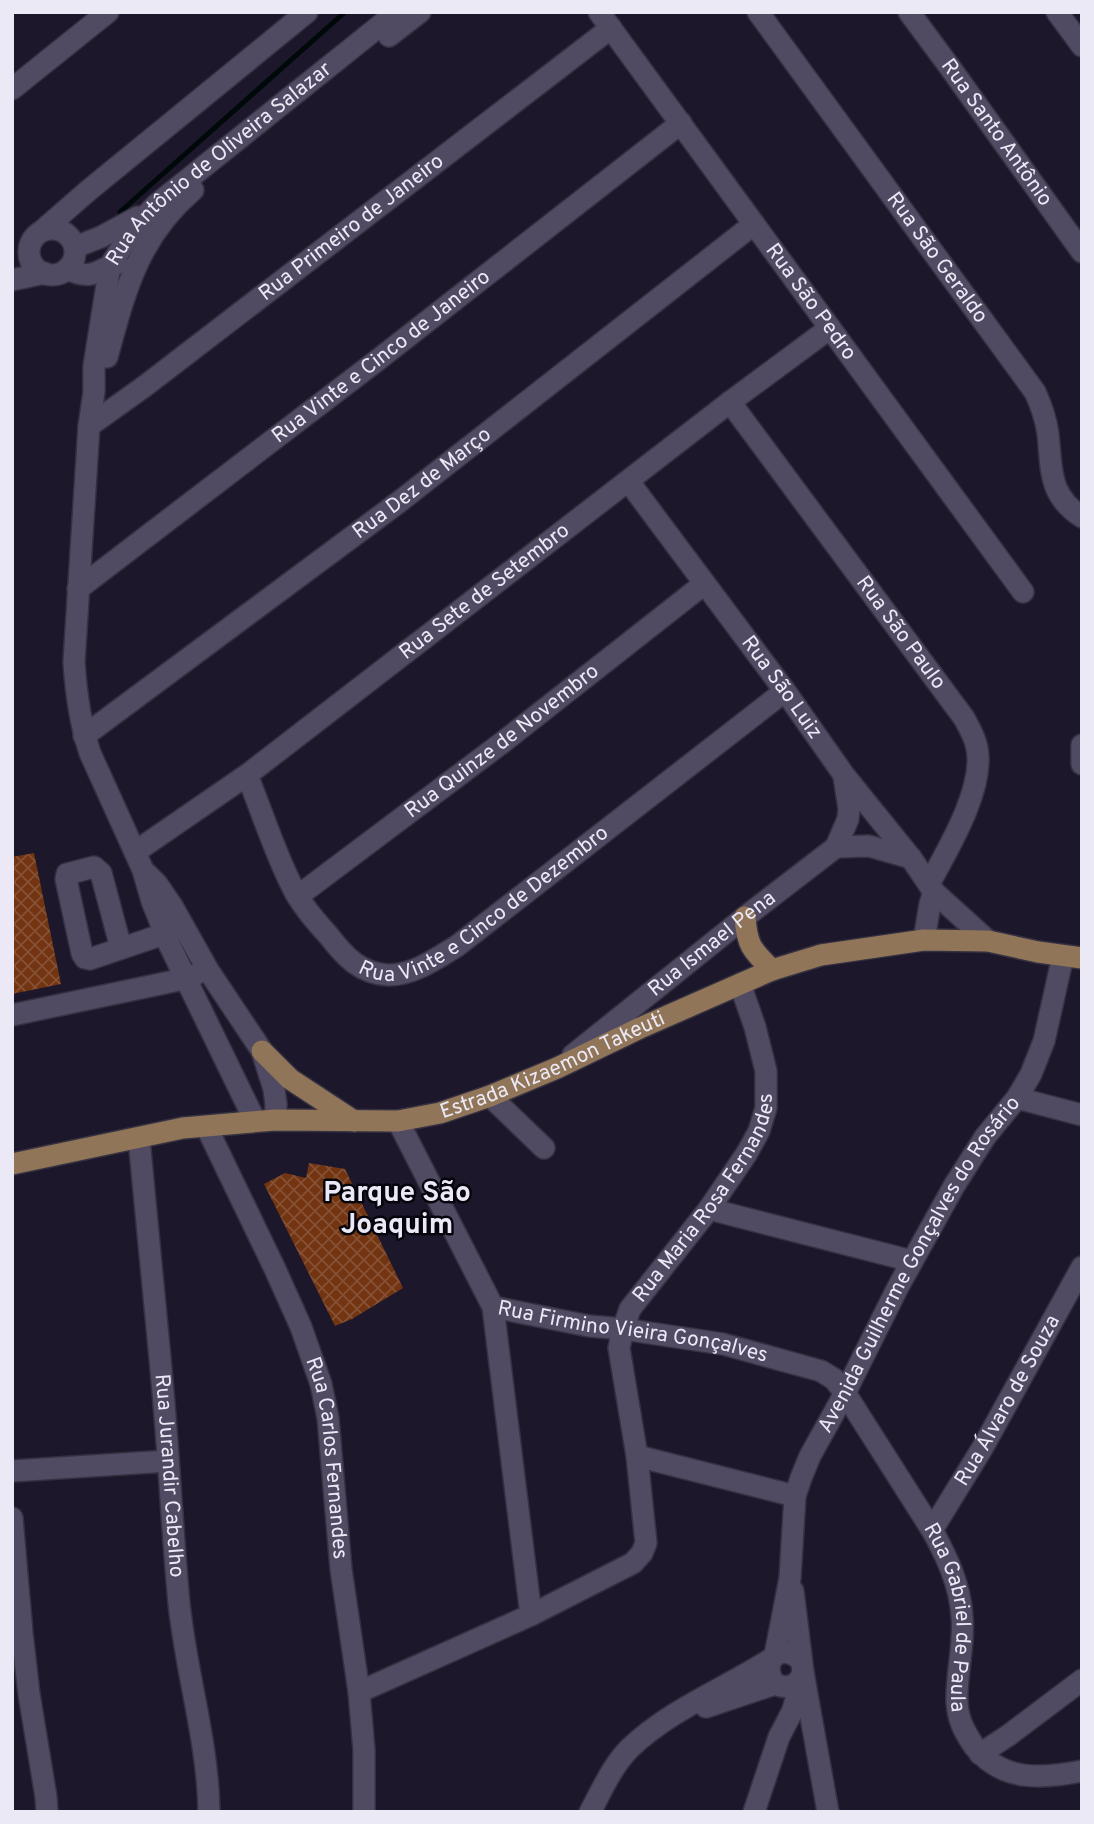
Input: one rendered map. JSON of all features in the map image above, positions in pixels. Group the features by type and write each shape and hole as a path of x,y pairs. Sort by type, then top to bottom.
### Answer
{"main road":[{"path":"745,917 746,934 752,950 772,970"},
{"name":"Estrada Kizaemon Takeuti","path":"12,1164 183,1128 265,1121 398,1121 440,1113 557,1068 772,970 821,955 924,940 988,940 1012,947 1072,957"},
{"path":"262,1051 290,1079 354,1121"}],"street":[{"path":"12,89 108,12"},
{"path":"45,273 34,266 31,260 30,246 39,233 307,12"},
{"name":"Rua Antônio de Oliveira Salazar","path":"139,861 172,906 208,970 262,1051 276,1104 265,1121 184,979 164,933 139,861 85,736 74,662 89,426 94,392 93,366 110,266 134,228 157,204 397,12"},
{"name":"Rua Antônio de Oliveira Salazar","path":"94,392 104,371 120,309 134,269 164,218 190,192 420,12"},
{"name":"Rua São Geraldo","path":"758,12 1035,392 1046,426 1050,467 1056,491 1070,509 1082,517"},
{"name":"Rua Santo Antônio","path":"909,12 1082,252"},
{"path":"1057,12 1082,46"},
{"name":"Rua São Pedro","path":"605,20 1023,592"},
{"name":"Rua Primeiro de Janeiro","path":"89,426 145,386 605,20"},
{"name":"Rua Vinte e Cinco de Janeiro","path":"78,589 681,123"},
{"path":"12,280 45,273 56,274 72,255 157,204"},
{"name":"Rua Dez de Março","path":"85,736 399,502 754,225"},
{"path":"12,236 49,229 62,231 72,240 75,273 93,274 104,271 131,257 146,245"},
{"path":"110,266 118,289 120,309"},
{"name":"Rua Sete de Setembro","path":"139,861 730,402 830,328"},
{"name":"Rua São Paulo","path":"730,402 971,731 977,747 978,764 973,790 960,827 932,888"},
{"name":"Rua São Luiz","path":"629,482 785,691 844,775 932,888 988,940"},
{"name":"Rua Quinze de Novembro","path":"298,896 503,742 704,584"},
{"name":"Rua Vinte e Cinco de Dezembro","path":"247,775 284,868 309,913 346,957 368,971 390,975 409,972 457,946 785,691"},
{"path":"1082,745 1082,764"},
{"path":"844,775 848,820 836,847 869,846 911,858"},
{"name":"Rua Ismael Pena","path":"557,1068 836,847"},
{"path":"924,940 932,888"},
{"path":"121,948 164,933"},
{"name":"Avenida Guilherme Gonçalves do Rosário","path":"773,1657 790,1578 795,1496 810,1456 954,1186 985,1137 1017,1098 1031,1074 1072,957"},
{"path":"12,1015 184,979 208,970"},
{"name":"Rua Maria Rosa Fernandes","path":"359,1692 531,1615 633,1563 642,1553 646,1543 645,1524 619,1348 622,1329 630,1309 709,1209 759,1131 766,1108 766,1071 740,984"},
{"path":"490,1096 544,1148"},
{"path":"1017,1098 1082,1115"},
{"name":"Rua Firmino Vieira Gonçalves","path":"398,1121 493,1307 589,1326 723,1345 821,1371 834,1380 845,1393"},
{"name":"Rua Carlos Fernandes","path":"206,1126 296,1316 321,1384 328,1418 341,1569 359,1692 364,1750 364,1812"},
{"name":"Rua Jurandir Cabelho","path":"139,1139 163,1382 184,1645 203,1741 209,1812"},
{"path":"709,1209 912,1261"},
{"name":"Rua Álvaro de Souza","path":"932,1530 984,1447 1082,1267"},
{"path":"493,1307 531,1615"},
{"name":"Rua Gabriel de Paula","path":"845,1393 943,1548 960,1595 963,1618 957,1703 962,1730 990,1763 1003,1770 1024,1776 1057,1776 1082,1771"},
{"path":"637,1456 795,1496"},
{"path":"12,1471 169,1461"},
{"path":"12,1518 29,1694 47,1812"},
{"name":"Avenida Guilherme Gonçalves do Rosário","path":"754,1812 797,1695 791,1677 797,1618 790,1578"},
{"path":"590,1812 614,1768 630,1749 676,1713 781,1653 792,1653 791,1677 815,1738 828,1812"},
{"path":"773,1657 768,1670 769,1676 791,1677"},
{"path":"676,1713 698,1709 791,1677"},
{"path":"981,1754 1082,1680"},
{"path":"778,1741 790,1736 815,1738"}],"building":[{"path":"34,853 61,984 12,994 12,857"},
{"path":"309,1163 345,1169 403,1288 352,1319 335,1326 264,1184 285,1173 306,1178"}],"waterway":[{"path":"120,212 345,12"}],"district":[{"name":"Parque São Joaquim","path":"397,1210"}]}
